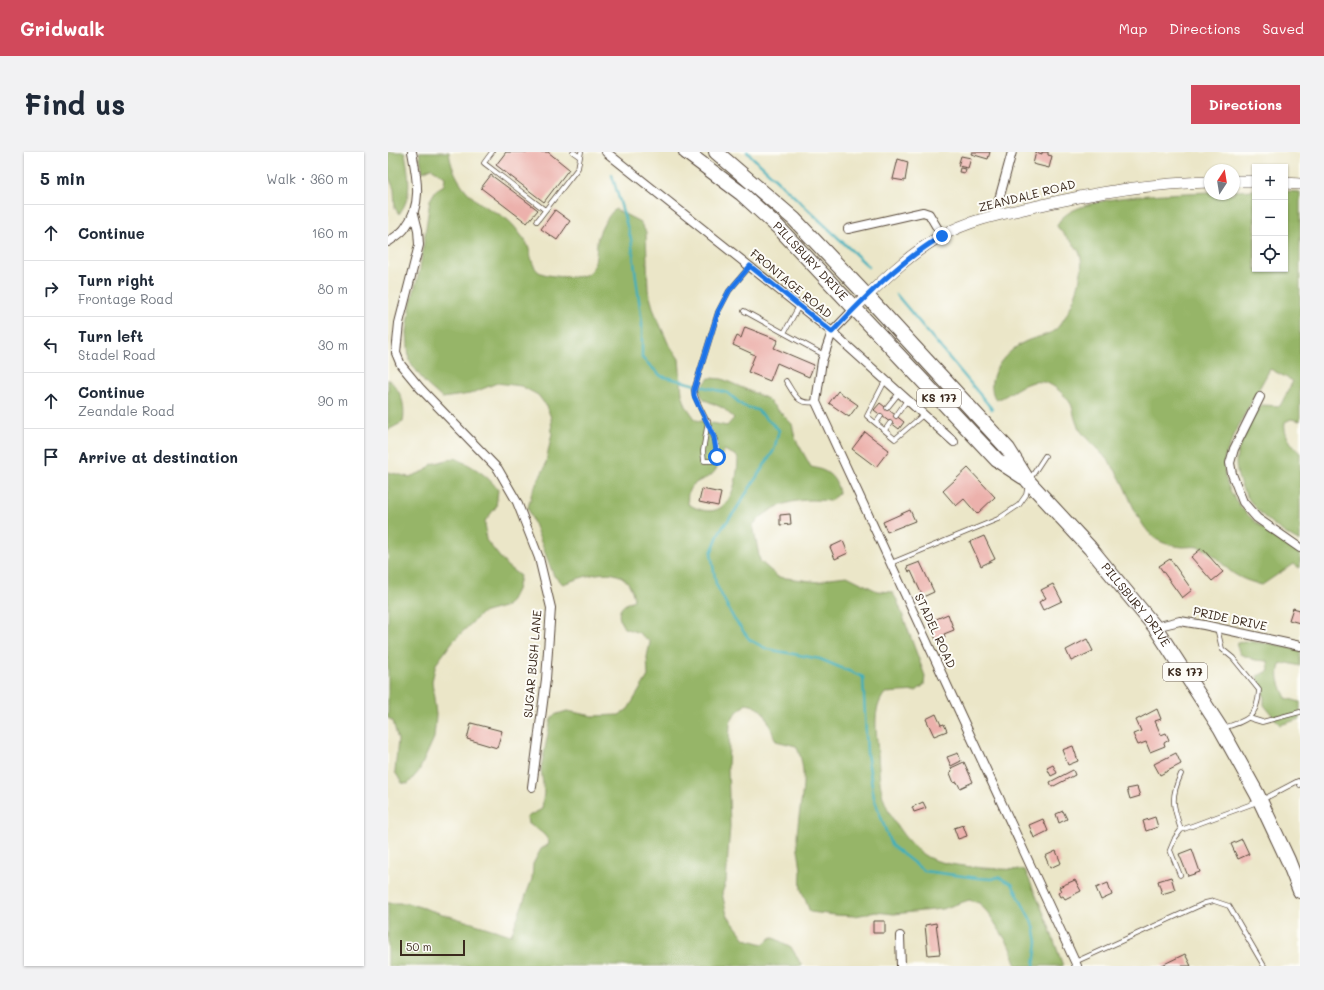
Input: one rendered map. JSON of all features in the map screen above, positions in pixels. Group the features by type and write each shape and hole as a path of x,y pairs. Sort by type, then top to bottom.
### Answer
{"highway":[{"name":"PILLSBURY DRIVE","path":"686,152 742,194 768,217 997,460 1028,481"},
{"name":"PILLSBURY DRIVE","path":"716,152 794,219 867,296 1008,449 1028,481 1090,548 1155,627 1221,729 1297,872 1300,891"}],"main road":[{"path":"1240,181 1252,181"},
{"name":"ZEANDALE ROAD","path":"855,308 910,258 942,236 995,214 1100,192 1186,182 1204,182"},
{"path":"1288,183 1300,184"}],"street":[{"path":"388,242 405,229 414,214 418,198 417,177 412,152"},
{"name":"FRONTAGE ROAD","path":"606,152 832,332 954,442"},
{"path":"995,214 1012,152"},
{"path":"848,229 923,212 932,217 942,236"},
{"path":"392,354 419,246 418,230 414,214"},
{"path":"816,402 824,355 832,332 855,308"},
{"name":"SUGAR BUSH LANE","path":"392,354 420,388 498,469 517,502 539,558 551,608 546,679 532,787"},
{"path":"1260,397 1234,449 1230,463 1232,474 1243,502 1257,518 1300,548"},
{"name":"STADEL ROAD","path":"816,402 1076,964"},
{"name":"PRIDE DRIVE","path":"1155,627 1180,621 1300,646"},
{"path":"900,936 901,966"}],"lane":[{"path":"492,152 484,163 545,210"},
{"path":"573,152 580,157"},
{"path":"537,221 578,168 580,152"},
{"path":"708,421 702,450 704,461 708,462 715,461 717,457 714,437 708,421 694,396 694,390 718,312 729,291 750,266"},
{"path":"784,333 799,306"},
{"path":"744,311 824,355"},
{"path":"885,380 867,416 895,439 924,415"},
{"path":"786,381 796,399 806,404 816,402"},
{"path":"887,408 899,393"},
{"path":"896,416 907,400"},
{"path":"876,423 881,416"},
{"path":"885,430 890,423"},
{"path":"890,564 998,519 1019,505 1026,495 1028,481 1045,456"},
{"path":"1217,628 1222,649 1233,658 1259,690 1257,708 1249,718 1221,729"},
{"path":"1249,718 1262,722 1300,712"},
{"path":"1181,774 1174,790 1173,807 1181,830"},
{"path":"1180,875 1170,850 1175,838 1181,830 1260,801 1298,781 1300,785"},
{"path":"1076,964 1205,903 1214,902 1229,906 1264,966"}],"green space":[{"path":"388,152 405,152 409,184 407,199 399,214 395,208 394,189 388,175"},
{"path":"419,152 449,152 452,166 462,185 481,204 510,222 527,243 536,269 543,274 563,277 583,276 591,271 595,262 598,237 607,218 615,209 640,222 646,232 648,290 654,311 668,343 679,359 682,394 686,406 696,420 727,426 734,418 723,408 705,400 701,395 700,389 709,378 722,379 766,398 792,424 795,438 811,467 826,472 833,478 838,487 839,493 830,501 808,500 788,503 779,506 761,517 753,525 760,561 778,577 819,582 830,578 847,576 877,591 892,592 897,600 925,676 924,685 916,691 885,693 876,714 880,784 888,810 893,819 904,836 917,850 933,859 944,863 973,867 1025,870 1047,921 1063,966 1017,966 1011,948 989,914 979,903 969,900 942,909 894,914 876,912 855,916 810,912 801,889 801,870 797,841 803,779 803,768 800,757 796,746 776,741 766,717 759,709 746,704 736,713 730,723 728,767 730,826 726,882 722,893 727,915 745,939 763,944 772,937 791,947 802,966 388,966 388,903 407,903 511,935 532,879 533,864 541,849 549,844 544,835 528,824 527,817 542,809 544,792 541,769 551,718 554,715 567,711 593,716 619,715 628,709 648,676 647,657 650,642 639,633 624,628 621,623 619,614 620,611 625,605 634,600 631,587 624,579 616,575 606,573 595,574 563,584 554,576 528,508 532,492 545,467 552,433 551,418 547,407 538,395 521,386 497,383 470,394 442,398 425,383 409,360 407,332 411,302 420,269 430,200 436,190 444,185 445,177 431,168 423,172","holes":["724,450 738,458 735,482 732,493 727,502 720,508 712,511 701,510 688,504 689,490 697,482 707,478 715,471"]},
{"path":"1252,190 1252,272 1288,272 1288,191 1300,192 1300,421 1291,419 1285,422 1285,430 1288,439 1300,453 1300,542 1289,536 1268,520 1249,500 1242,488 1236,463 1239,448 1254,415 1262,405 1280,406 1293,381 1270,369 1239,425 1224,461 1225,478 1239,505 1262,527 1275,537 1300,552 1300,568 1293,564 1262,585 1236,575 1203,549 1170,545 1153,537 1140,520 1117,473 1109,461 1080,430 1076,423 1071,404 1055,387 1043,382 1030,383 996,400 992,391 994,373 1005,356 1021,344 1046,335 1058,327 1065,318 1075,296 1079,284 1082,262 1078,250 1057,226 1065,215 1081,207 1102,201 1126,197 1204,192 1204,200 1240,200 1240,191"},
{"path":"388,379 402,398 404,416 403,422 388,430"},
{"path":"455,458 479,471 494,484 498,490 496,507 485,521 486,540 507,566 520,576 517,590 507,606 482,613 453,641 436,664 432,681 436,715 434,738 419,771 408,784 402,783 395,772 398,740 393,721 388,718 388,472 409,477 425,471 432,464"},
{"path":"1244,641 1273,644 1300,650 1300,666 1288,663 1280,665 1279,678 1286,698 1300,702 1300,719 1280,725 1264,705 1264,696 1257,676 1269,671 1268,661 1255,660 1240,654 1236,644"}],"building":[{"path":"506,152 548,152 569,169 544,202 496,165"},
{"path":"972,152 990,152 988,159 971,154"},
{"path":"1036,152 1042,154 1042,152 1048,152 1048,155 1052,156 1049,168 1033,164"},
{"path":"961,156 971,158 968,168 958,166"},
{"path":"898,159 908,162 905,181 893,179"},
{"path":"960,168 966,169 965,173 959,172"},
{"path":"491,175 538,210 527,223 481,188"},
{"path":"555,210 570,221 557,240 541,229"},
{"path":"745,327 778,340 774,348 814,365 809,377 777,363 770,381 748,372 755,355 733,345 737,336 741,338"},
{"path":"838,391 858,405 849,417 829,403"},
{"path":"880,403 904,422 899,429 874,410"},
{"path":"865,432 889,450 876,467 852,449"},
{"path":"968,468 995,497 977,514 964,499 956,506 943,491"},
{"path":"702,489 721,493 718,506 699,502"},
{"path":"910,510 915,521 887,532 883,522"},
{"path":"790,514 791,524 780,525 780,515"},
{"path":"984,536 995,559 981,566 970,542"},
{"path":"843,541 848,553 835,559 830,547"},
{"path":"1202,548 1223,572 1212,581 1191,557"},
{"path":"1170,559 1192,590 1182,598 1159,566"},
{"path":"920,562 934,592 923,597 911,571 909,572 907,567"},
{"path":"1053,584 1062,601 1043,610 1039,602 1046,598 1041,590"},
{"path":"1293,608 1300,610 1300,623 1289,620"},
{"path":"948,614 954,630 944,634 945,637 936,640 929,622"},
{"path":"1087,639 1093,651 1071,661 1066,650"},
{"path":"1157,709 1161,719 1155,721 1161,735 1166,733 1169,740 1164,743 1165,746 1150,752 1146,742 1138,745 1133,734 1141,731 1136,720"},
{"path":"936,714 941,725 944,724 947,731 934,736 926,719"},
{"path":"471,723 502,731 497,748 467,739"},
{"path":"1073,746 1078,761 1068,765 1062,750"},
{"path":"958,753 961,761 951,766 947,757"},
{"path":"1176,753 1181,764 1160,775 1154,764"},
{"path":"964,762 973,782 960,788 957,782 954,783 950,773 952,771 951,768"},
{"path":"1053,765 1057,773 1051,776 1047,768"},
{"path":"1073,770 1075,775 1052,787 1050,782"},
{"path":"1137,787 1140,796 1130,799 1127,789"},
{"path":"923,802 926,808 914,812 912,807"},
{"path":"1063,811 1067,819 1059,823 1056,814"},
{"path":"1155,817 1158,827 1146,831 1143,821"},
{"path":"1043,819 1048,831 1034,838 1029,825"},
{"path":"963,825 967,836 958,839 954,828"},
{"path":"1242,839 1249,854 1238,859 1231,844"},
{"path":"1192,849 1200,872 1188,876 1179,854"},
{"path":"1056,851 1061,863 1050,868 1045,856"},
{"path":"1171,877 1175,890 1162,894 1158,881"},
{"path":"1075,880 1081,891 1065,899 1063,896 1060,897 1058,893 1061,891 1059,887"},
{"path":"1108,883 1112,895 1101,900 1096,888"},
{"path":"873,921 885,921 885,933 873,933"},
{"path":"936,923 940,954 928,955 925,925"},
{"path":"1185,954 1191,966 1160,966"}],"waterway":[{"path":"747,152 869,267"},
{"path":"612,175 631,239 642,323 642,358 661,376 728,393 743,406 757,410 779,430 774,450 735,511 720,531 711,553 716,584 734,619 750,640 767,649 820,659 863,677 867,753 874,798 891,845 924,871 978,878 992,879 998,877 1012,884 1034,926 1037,942 1034,966"},
{"path":"896,294 992,409"}],"route":[{"path":"717,457 714,437 708,421 694,396 694,390 718,312 729,291 750,266 832,332 867,296 910,258 942,236"}]}
